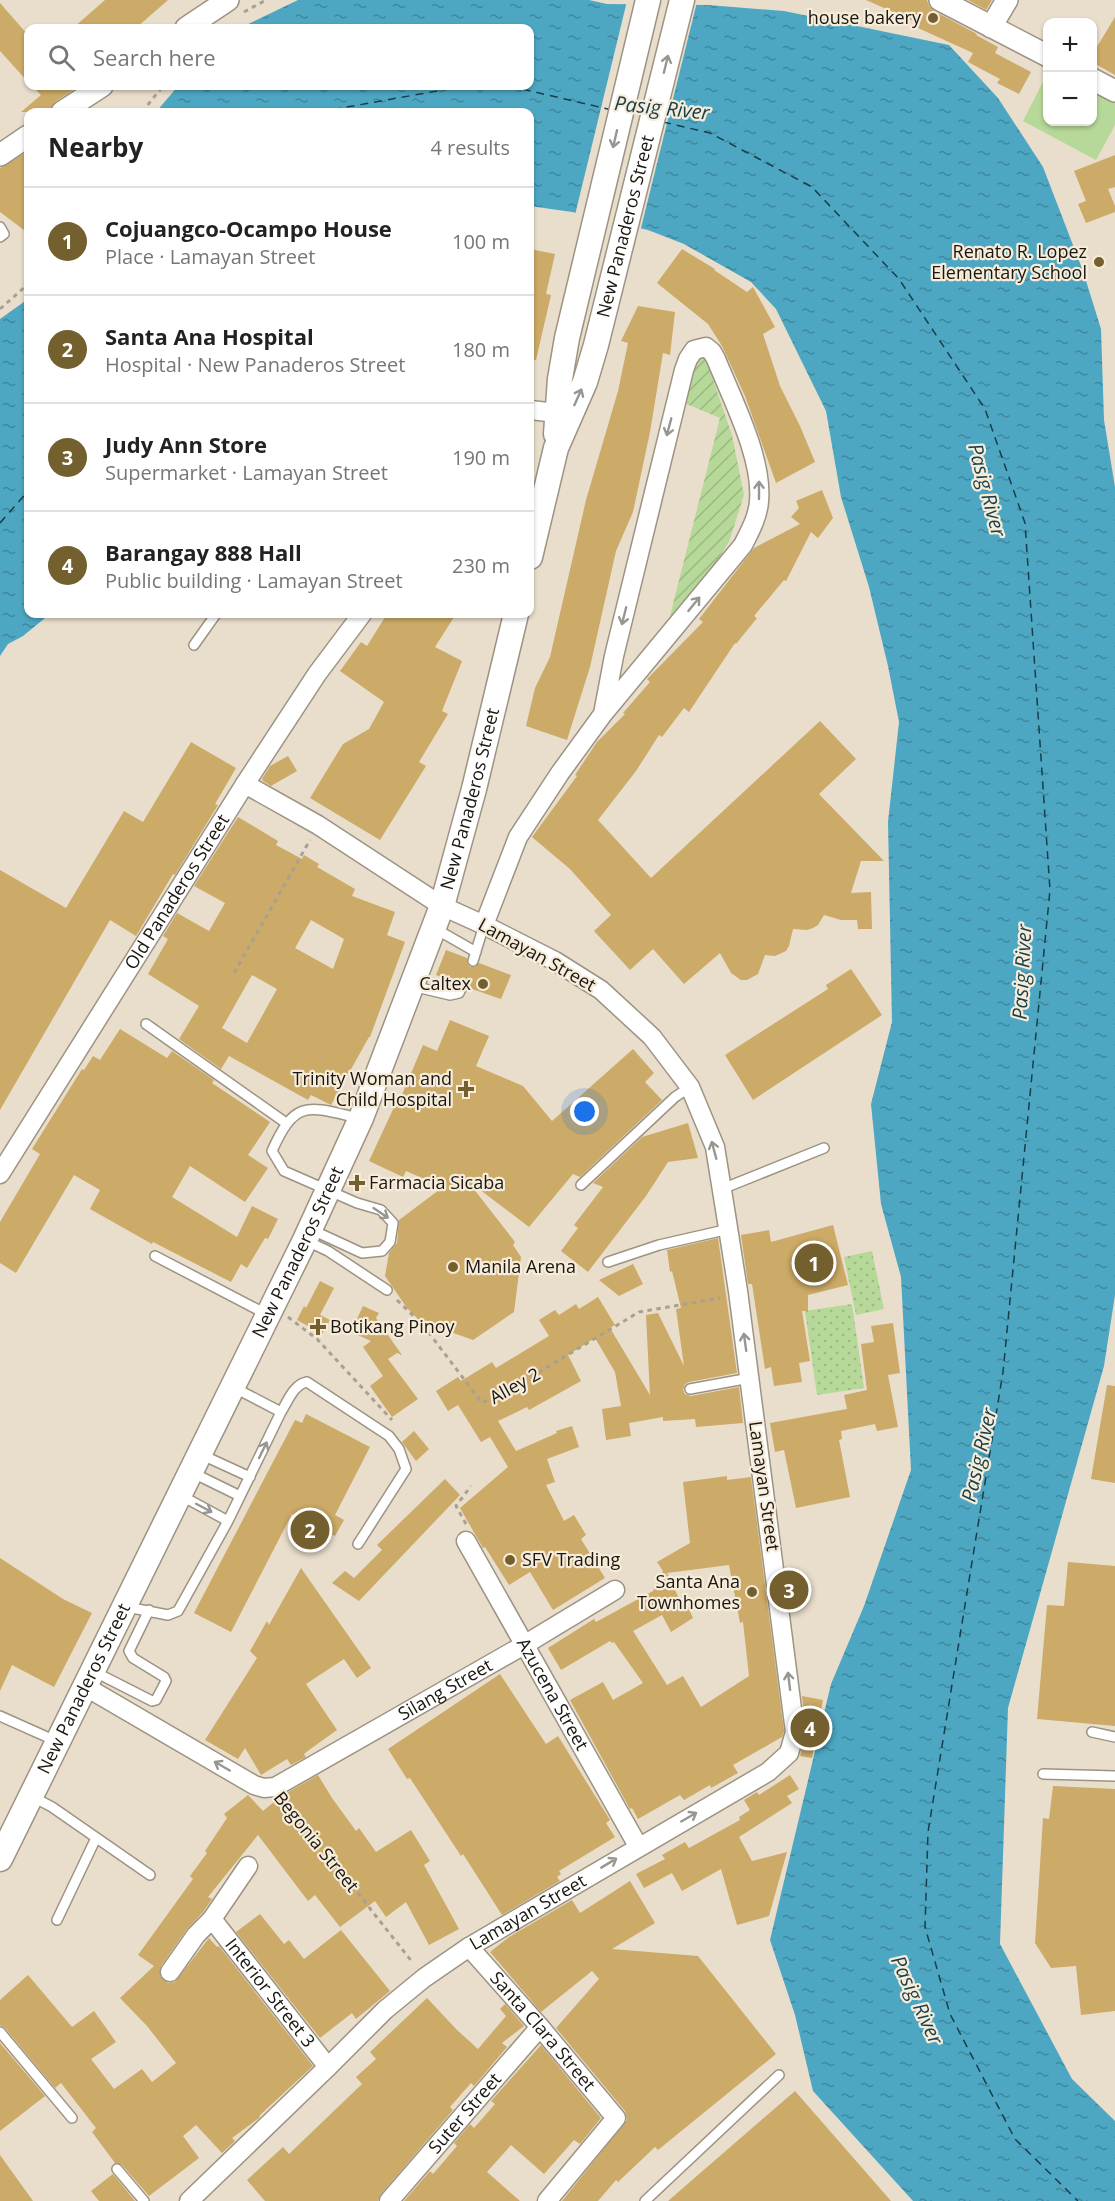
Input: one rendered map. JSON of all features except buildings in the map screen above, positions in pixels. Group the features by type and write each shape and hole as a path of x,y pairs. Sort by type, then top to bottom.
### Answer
{"main road":[{"name":"New Panaderos Street","path":"556,448 560,379 567,338 648,0"},
{"name":"New Panaderos Street","path":"534,540 556,448 585,382 596,345 682,0"},
{"name":"New Panaderos Street","path":"0,1859 233,1387 361,1118 438,917 474,789 515,618"}],"street":[{"path":"192,24 228,0"},
{"path":"940,0 1043,54"},
{"path":"991,27 1007,0"},
{"path":"1097,82 1115,91"},
{"path":"68,108 96,90"},
{"path":"0,155 24,139"},
{"path":"484,925 518,837 560,773 603,714 743,544 753,525 759,503 760,480 753,454 716,359 706,347 694,350 684,370 616,645 603,714"},
{"path":"534,410 557,413"},
{"name":"Old Panaderos Street","path":"0,1174 245,784 317,674 359,618"},
{"name":"Lamayan Street","path":"189,2201 385,2010 424,1978 469,1947 638,1846 768,1772 789,1753 795,1732 729,1229 715,1147 690,1087 652,1037 601,990 555,961 484,925 438,917 318,825 245,784"},
{"name":"Azucena Street","path":"466,1541 638,1846"},
{"name":"Silang Street","path":"275,1787 524,1645 615,1590"},
{"name":"Begonia Street","path":"89,1679 254,1785 264,1788 275,1787"},
{"path":"170,1972 196,1935 212,1919 248,1866"},
{"name":"Interior Street 3","path":"212,1919 328,2067"},
{"name":"Santa Clara Street","path":"469,1947 616,2118 547,2201"},
{"name":"Suter Street","path":"390,2201 540,2027"}],"lane":[{"path":"0,227 4,234 0,237"},
{"path":"194,645 213,618"},
{"path":"438,917 474,956 484,925"},
{"path":"412,986 450,995 459,993 463,985"},
{"path":"146,1024 286,1123"},
{"path":"581,1185 675,1097 690,1087"},
{"path":"307,1235 362,1252 382,1251 390,1242 393,1223 381,1210 327,1191 284,1172 272,1151 286,1123 296,1112 319,1109 361,1118"},
{"path":"722,1190 824,1148"},
{"path":"608,1262 659,1245 729,1229"},
{"path":"307,1235 387,1290"},
{"path":"155,1256 270,1310"},
{"path":"690,1389 750,1378"},
{"path":"124,1607 168,1615 178,1611 228,1521 281,1412 300,1383 307,1382 389,1436 399,1449 406,1469 358,1544"},
{"path":"233,1387 281,1412"},
{"path":"195,1463 250,1477"},
{"path":"195,1463 240,1496"},
{"path":"179,1495 228,1521"},
{"path":"89,1679 152,1701 156,1700 166,1684 164,1677 133,1658 129,1651 149,1610"},
{"path":"0,1716 58,1742"},
{"path":"1092,1732 1115,1737"},
{"path":"1043,1774 1115,1776"},
{"path":"31,1796 52,1807 150,1875"},
{"path":"57,1920 96,1838"},
{"path":"0,2032 72,2118"},
{"path":"645,2201 779,2075"},
{"path":"117,2169 144,2201"}],"path":[{"path":"145,108 160,90"},
{"path":"0,309 24,288"},
{"path":"234,973 318,825"},
{"name":"Alley 2","path":"387,1290 423,1325 482,1403 516,1386 639,1312 720,1298 738,1291"},
{"path":"270,1310 317,1339 392,1420"},
{"path":"466,1541 467,1526 456,1506 471,1486"},
{"name":"Begonia Street","path":"275,1787 424,1978"}],"green space":[{"path":"1043,82 1043,126 1097,126 1097,88 1115,98 1115,125 1096,160 1023,121"},
{"path":"702,348 732,435 744,495 729,542 683,614 670,616 720,418 677,400"},
{"path":"872,1251 884,1309 856,1315 844,1257"},
{"path":"852,1304 864,1388 817,1395 805,1311"}],"water":[{"name":"Pasig River","path":"298,0 589,0 607,4 708,5 784,11 949,45 998,98 1043,167 1083,271 1101,329 1104,420 1115,487 1115,1295 1104,1366 1008,1708 1000,1944 1072,2079 1115,2121 1115,2201 913,2201 813,2091 795,2015 770,1940 831,1684 864,1606 911,1470 901,1277 881,1204 871,1104 892,1022 888,822 899,722 869,587 841,497 826,411 776,309 751,282 684,244 648,230 572,212 534,207 534,108 159,108 175,90 534,90 534,24 248,24"},
{"path":"24,302 24,618 45,618 23,636 8,644 0,656 0,319"}],"pier":[{"path":"627,1 697,2 640,232 575,215"}],"ferry route":[{"path":"341,108 443,90"},
{"path":"526,90 612,110"},
{"path":"663,122 710,133 812,187 899,279 985,409 1025,523 1050,890 1003,1372 928,1832 925,1927 950,2014 1015,2139 1078,2201"},
{"path":"0,523 24,496"}],"place":[{"name":"house bakery","path":"933,18"},
{"name":"Renato R. Lopez Elementary School","path":"1099,262"},
{"name":"Caltex","path":"483,984"},
{"name":"Trinity Woman and Child Hospital","path":"466,1089"},
{"name":"Farmacia Sicaba","path":"357,1183"},
{"name":"Cojuangco-Ocampo House","path":"814,1263"},
{"name":"Manila Arena","path":"453,1267"},
{"name":"Botikang Pinoy","path":"318,1327"},
{"name":"Santa Ana Hospital","path":"310,1530"},
{"name":"SFV Trading","path":"510,1560"},
{"name":"Judy Ann Store","path":"789,1590"},
{"name":"Santa Ana Townhomes","path":"752,1592"},
{"name":"Barangay 888 Hall","path":"810,1728"}]}
